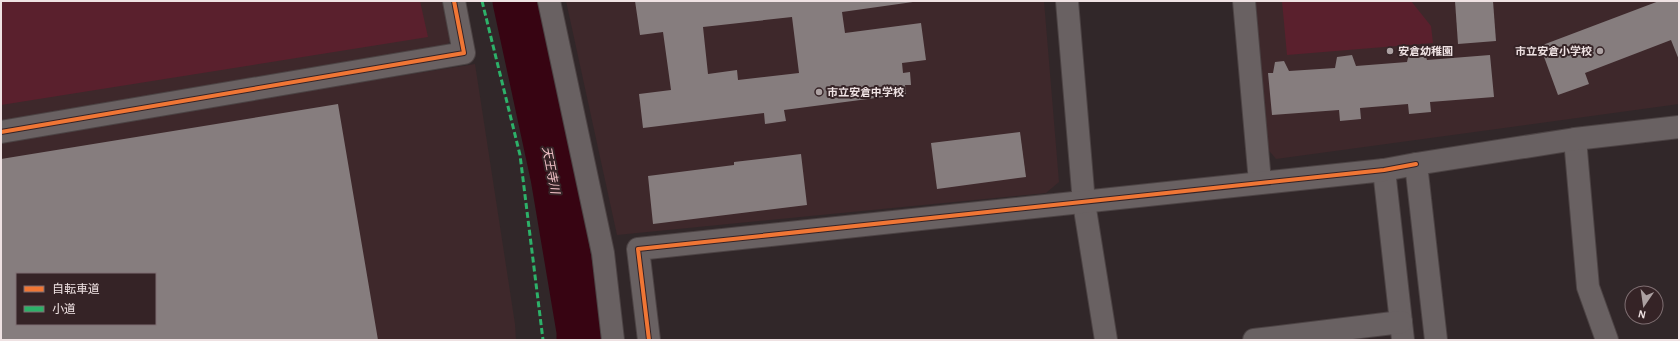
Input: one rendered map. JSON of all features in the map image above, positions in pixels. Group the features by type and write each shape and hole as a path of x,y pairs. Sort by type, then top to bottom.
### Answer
{"street":[{"path":"1,132 464,53 454,1"},
{"path":"549,1 603,253 613,340"},
{"path":"1067,1 1084,203 1106,340"},
{"path":"1244,1 1260,182"},
{"path":"649,340 638,249 1084,203 1260,182 1384,170 1575,139 1679,127"},
{"path":"1575,139 1588,287 1607,340"},
{"path":"1416,164 1436,340"},
{"path":"1254,340 1402,331 1384,170"}],"shaded area":[{"path":"1,1 448,1 455,37 442,49 1,124"},
{"path":"1,1 420,1 428,37 1,105"},
{"name":"市立安倉中学校","path":"566,1 1044,1 1059,182 1046,193 617,235"},
{"name":"安倉幼稚園","path":"1255,1 1679,1 1679,104 1276,159 1266,147"},
{"path":"1282,1 1411,1 1431,26 1433,43 1287,55"},
{"path":"475,64 515,324 516,340 1,340 1,139"}],"building":[{"path":"635,1 920,1 842,12 845,33 921,23 926,60 902,63 903,73 910,72 911,85 905,85 906,94 784,110 786,121 765,124 764,113 643,128 639,94 671,90 663,32 640,35","holes":["792,17 799,73 738,80 737,70 708,74 703,27"]},
{"path":"1455,1 1493,1 1496,41 1458,44"},
{"path":"1659,1 1679,1 1679,60 1671,40 1585,73 1589,84 1558,95 1540,46"},
{"path":"1423,48 1427,60 1490,55 1494,97 1430,102 1431,112 1409,114 1408,104 1360,108 1361,119 1340,121 1339,110 1272,115 1268,73 1273,73 1275,62 1284,61 1289,71 1335,68 1337,57 1352,55 1356,66 1407,62 1410,49"},
{"path":"338,104 378,340 1,340 1,159"},
{"path":"1020,132 1026,177 937,189 931,143"},
{"path":"801,154 807,205 653,224 648,176 734,165 734,162"}],"waterway":[{"name":"天王寺川","path":"516,1 554,177 580,331 580,340"}],"marked path":[{"path":"482,1 520,155 543,340"}],"cycle path":[{"path":"1,132 464,53 454,1"},
{"path":"649,340 638,249 1384,170 1416,164"}],"place":[{"name":"安倉幼稚園","path":"1390,51"},
{"name":"市立安倉小学校","path":"1600,51"},
{"name":"市立安倉中学校","path":"819,92"}]}
